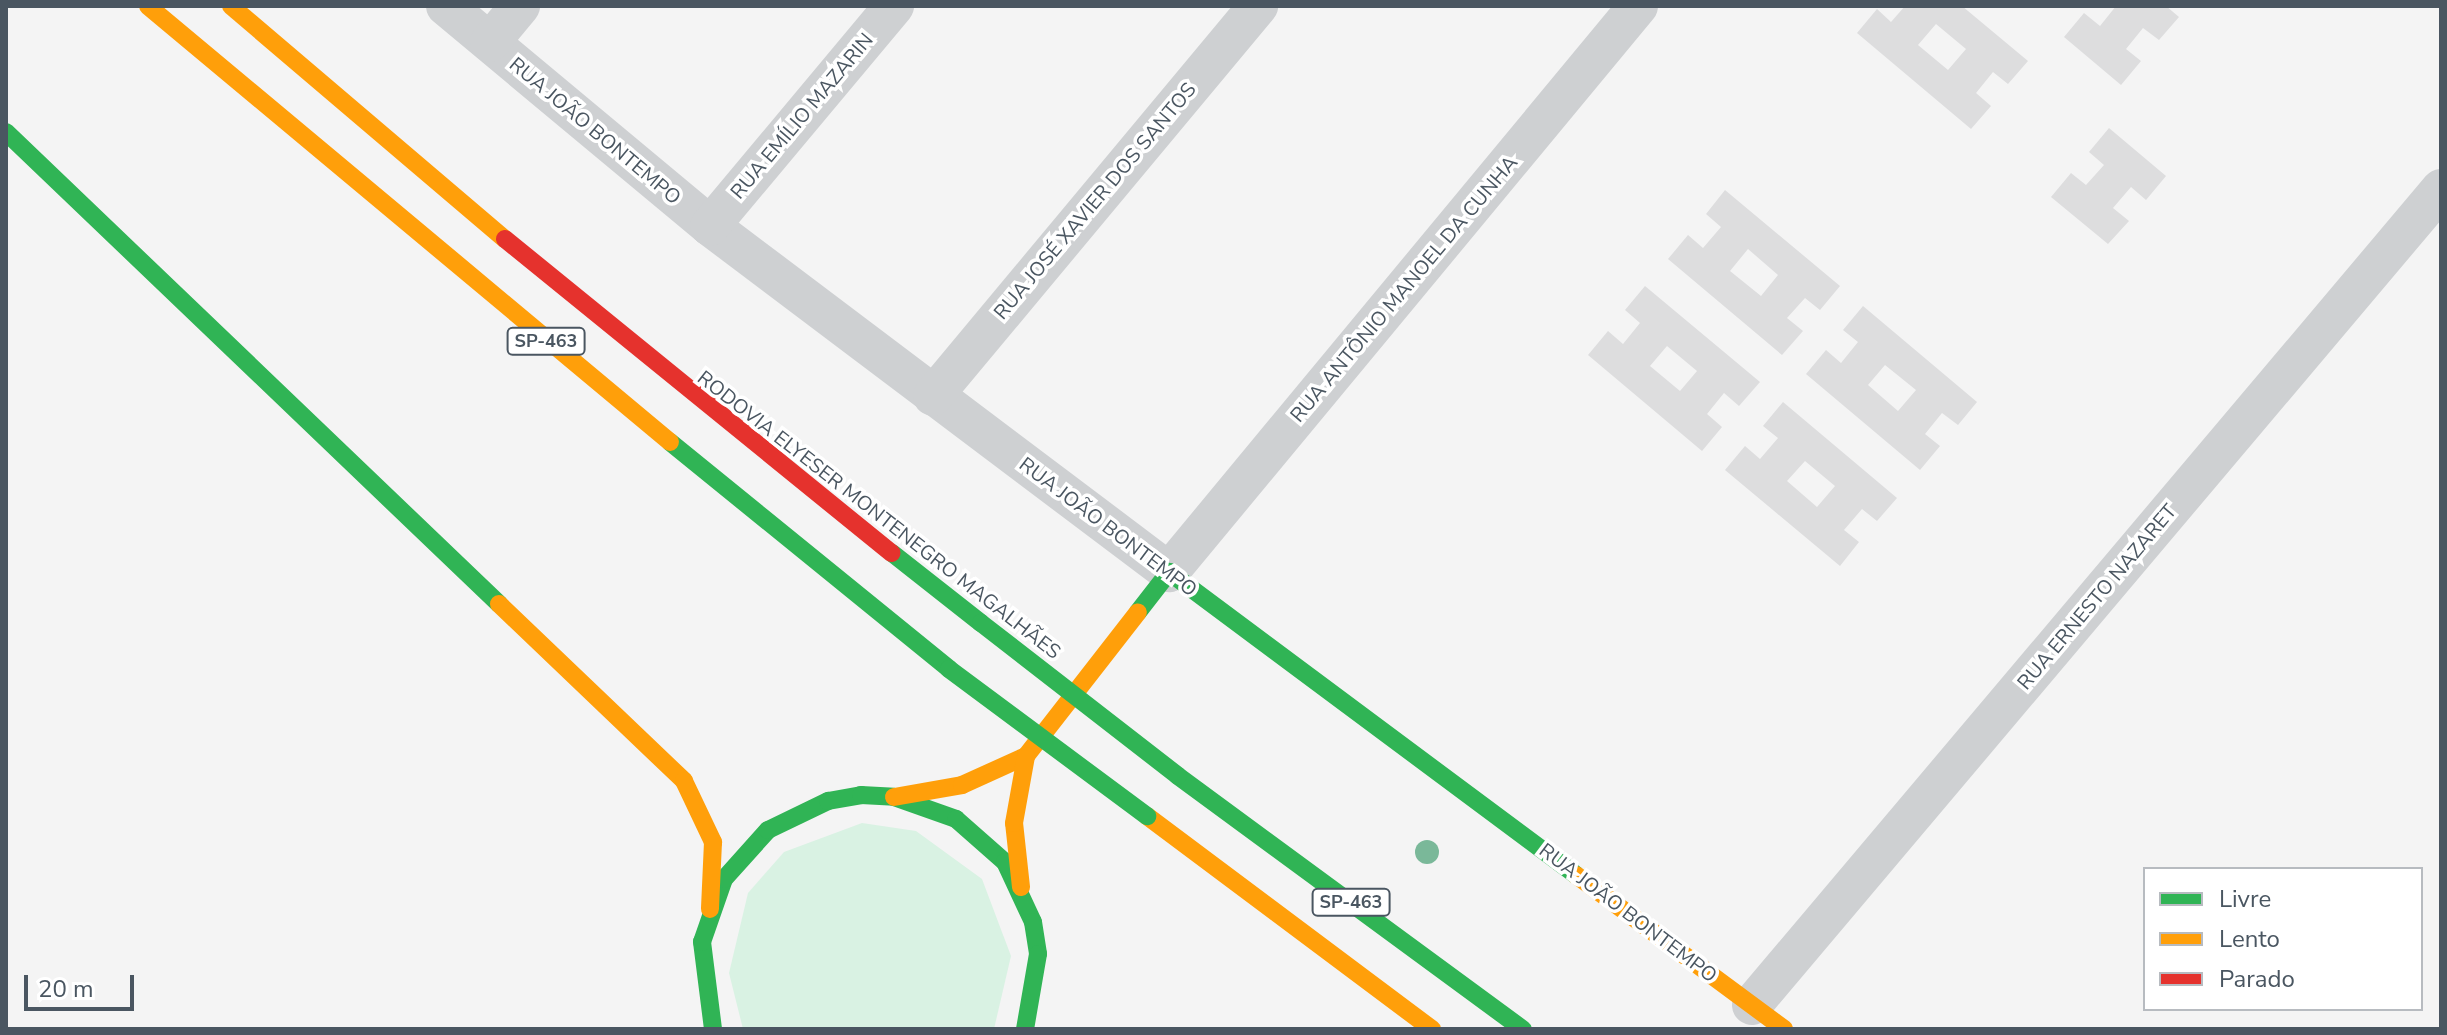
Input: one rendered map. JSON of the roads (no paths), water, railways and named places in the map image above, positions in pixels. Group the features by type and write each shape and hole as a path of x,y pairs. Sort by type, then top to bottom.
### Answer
{"main road":[{"name":"SP-463","path":"148,6 354,184 949,669 1432,1029"},
{"name":"RODOVIA ELYESER MONTENEGRO MAGALHÃES","path":"231,6 667,377 1178,776 1523,1029"},
{"path":"6,132 684,781 713,842 710,909 701,975 713,1029"},
{"path":"1025,1029 1038,954 1022,891 1014,823 1026,756 1169,572"},
{"name":"RUA JOÃO BONTEMPO","path":"1169,572 1784,1029"},
{"path":"710,909 730,870 768,830 828,801 894,797 962,785 1026,756"},
{"path":"894,797 956,819 982,838 1022,891"}],"street":[{"name":"RUA JOÃO BONTEMPO","path":"446,6 710,226 1169,572"},
{"path":"490,42 520,6"},
{"name":"RUA EMÍLIO MAZARIN","path":"710,226 894,6"},
{"name":"RUA JOSÉ XAVIER DOS SANTOS","path":"933,396 1258,6"},
{"name":"RUA ANTÔNIO MANOEL DA CUNHA","path":"1169,572 1638,6"},
{"name":"RUA ERNESTO NAZARET","path":"1752,1005 2441,189"}]}
